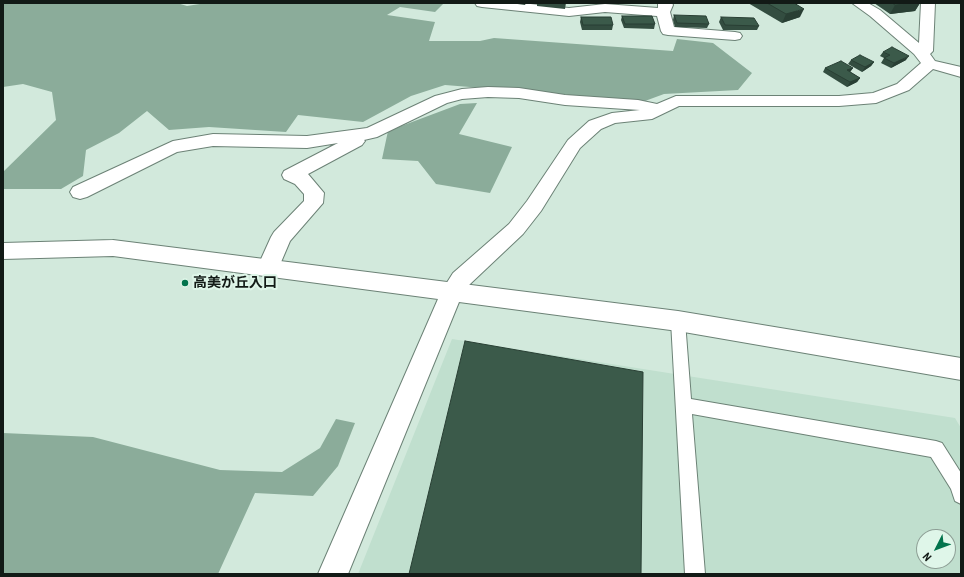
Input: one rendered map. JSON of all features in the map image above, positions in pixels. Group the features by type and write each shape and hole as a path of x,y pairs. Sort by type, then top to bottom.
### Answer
{"street":[{"path":"482,3 569,12 605,8 664,7 668,31 735,36"},
{"path":"859,3 875,13 925,58 954,70"},
{"path":"333,574 452,292 461,279 516,229 534,206 574,144 595,125 612,118 646,115 676,101 838,101 876,98 903,87 925,58 928,3"},
{"path":"268,268 281,237 313,203 314,193 302,179 291,175 371,133 441,100 462,94 488,92 638,105 658,109"},
{"path":"80,192 173,147 213,140 307,142 371,133"},
{"path":"3,251 113,248 678,321 961,369"}],"lane":[{"path":"678,321 694,574"},
{"path":"684,405 936,449 958,486 961,495"}],"shaded area":[{"path":"3,3 177,3 187,6 206,3 444,3 435,12 400,7 387,15 435,22 429,41 480,41 494,38 673,51 677,39 713,43 752,73 738,90 664,94 645,101 445,85 411,96 363,122 298,115 286,132 209,127 169,130 147,111 119,133 86,150 83,176 61,189 3,189 3,172 56,120 52,92 23,84 3,87"},
{"path":"477,103 459,134 512,147 490,193 436,184 418,161 382,159 388,131 460,104"},
{"path":"452,339 955,418 961,428 961,574 358,574"},
{"path":"336,419 355,423 338,466 313,496 255,493 218,574 3,574 3,433 93,437 220,470 282,472 320,448"}],"building":[{"path":"767,3 794,3 804,9 786,14"},
{"path":"892,3 913,3 895,5"},
{"path":"674,15 706,16 709,24 677,23"},
{"path":"622,16 652,16 655,24 625,24"},
{"path":"581,17 611,17 613,25 583,25"},
{"path":"721,17 754,18 759,26 725,25"},
{"path":"892,47 909,56 894,63 884,58 890,55 883,52"},
{"path":"860,55 874,62 865,67 851,60"},
{"path":"841,61 853,68 847,70 860,78 850,82 825,68"},
{"path":"465,341 643,372 641,574 409,574"}],"place":[{"name":"高美が丘入口","path":"185,283"}]}
